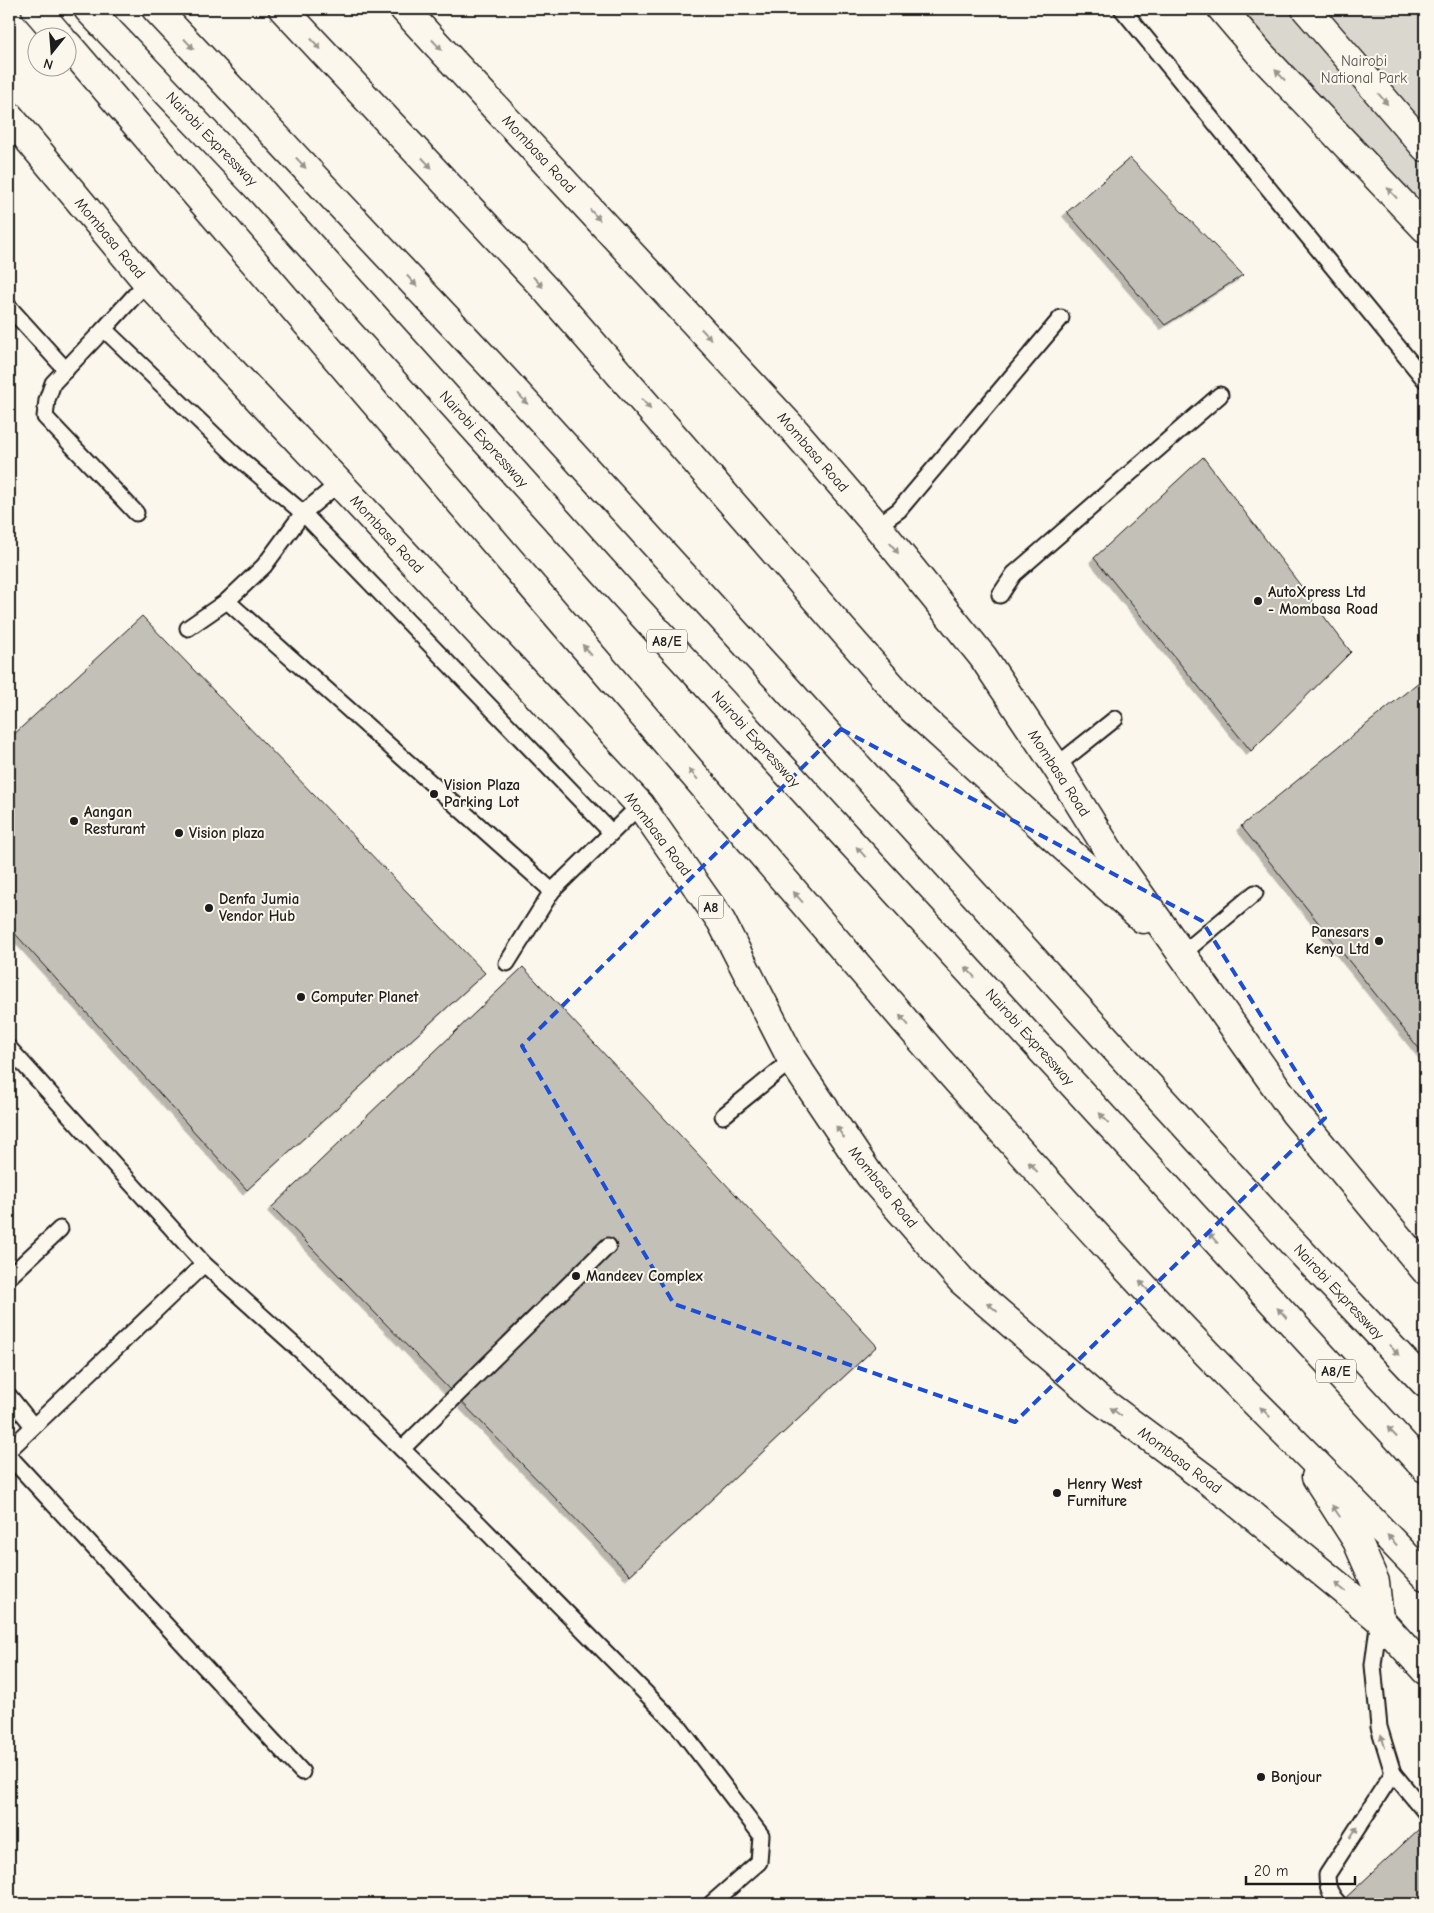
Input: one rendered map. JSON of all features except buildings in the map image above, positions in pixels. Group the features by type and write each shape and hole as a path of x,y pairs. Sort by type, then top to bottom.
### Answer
{"main road":[{"path":"36,9 52,28"},
{"name":"Nairobi Expressway","path":"88,9 261,191 626,597 1425,1468"},
{"name":"Nairobi Expressway","path":"156,9 503,378 1288,1238 1425,1383"},
{"path":"283,9 548,292 909,706 1182,954"},
{"name":"Mombasa Road","path":"404,9 794,430 877,526 983,657 1056,766 1111,854 1294,1112 1424,1268"},
{"path":"1222,9 1262,56 1425,228"},
{"path":"1306,9 1425,147"},
{"path":"78,58 936,1057 1054,1190 1219,1366 1358,1504 1425,1576"},
{"name":"Mombasa Road","path":"9,116 147,282 339,482 640,805 721,921 792,1060 870,1176 962,1281 1096,1396 1230,1497 1379,1619 1425,1670"},
{"path":"1295,1442 1332,1505 1357,1541 1375,1582 1379,1619"}],"lane":[{"path":"1122,9 1425,380"},
{"path":"136,513 45,417 47,400 53,383 147,282"},
{"path":"9,307 66,370"},
{"path":"877,526 898,510 1061,318"},
{"path":"104,329 234,454 303,513 611,832"},
{"path":"1000,595 1014,574 1220,395"},
{"path":"188,628 227,601 264,566 303,513 339,482"},
{"path":"227,601 552,891"},
{"path":"1056,766 1115,719"},
{"path":"507,963 552,891 640,805"},
{"path":"1182,954 1255,893"},
{"path":"9,1048 204,1264 303,1353 402,1449 680,1727 761,1835 759,1862 711,1904"},
{"path":"723,1116 792,1060"},
{"path":"9,1276 60,1229"},
{"path":"402,1449 608,1246"},
{"path":"9,1450 204,1264"},
{"path":"9,1396 33,1426"},
{"path":"9,1456 302,1772"},
{"path":"1379,1619 1373,1665 1379,1727 1393,1773 1425,1812"},
{"path":"1339,1904 1328,1888 1327,1874 1393,1773"}],"highlighted area":[{"path":"841,729 1202,921 1325,1118 1015,1422 674,1304 522,1046"}],"green space":[{"name":"Nairobi National Park","path":"1236,9 1425,9 1425,242"}],"place":[{"name":"AutoXpress Ltd - Mombasa Road","path":"1258,601"},
{"name":"Vision Plaza Parking Lot","path":"434,794"},
{"name":"Aangan Resturant","path":"74,821"},
{"name":"Vision plaza","path":"179,833"},
{"name":"Denfa Jumia Vendor Hub","path":"209,908"},
{"name":"Panesars Kenya Ltd","path":"1379,941"},
{"name":"Computer Planet","path":"301,997"},
{"name":"Mandeev Complex","path":"576,1276"},
{"name":"Henry West Furniture","path":"1057,1493"},
{"name":"Bonjour","path":"1261,1777"}]}
